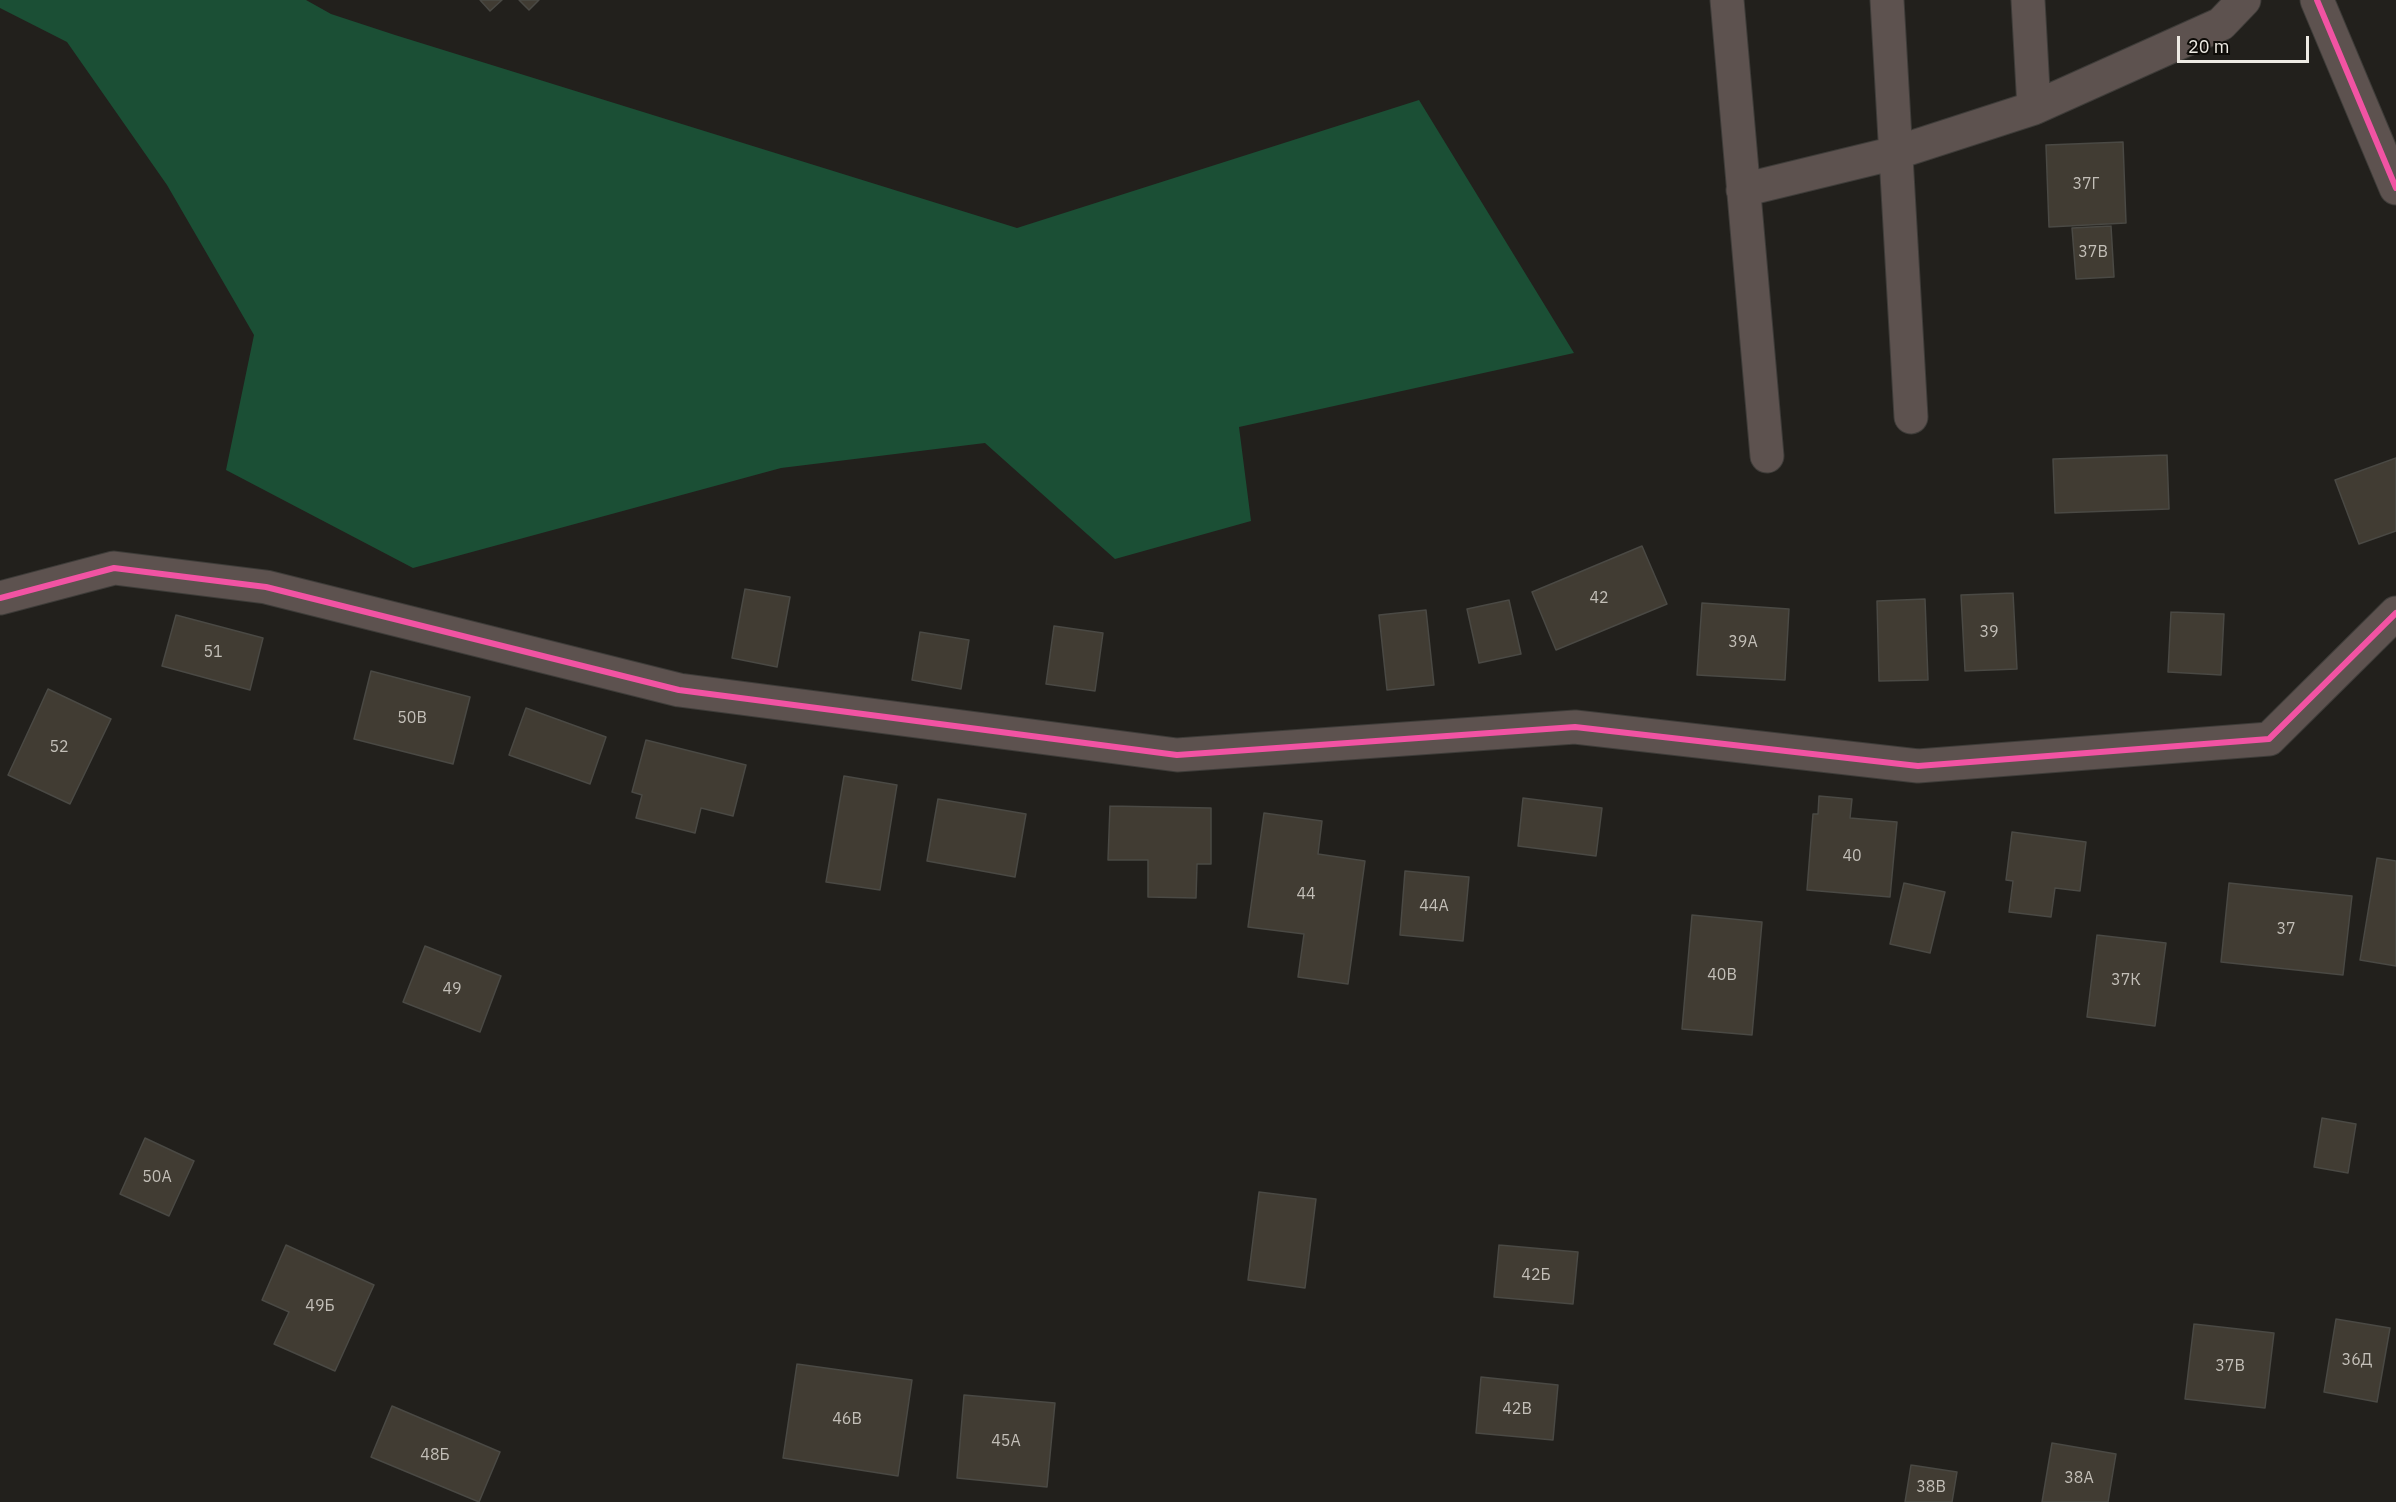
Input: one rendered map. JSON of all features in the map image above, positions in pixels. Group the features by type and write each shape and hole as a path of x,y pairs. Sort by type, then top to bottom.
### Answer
{"street":[{"path":"1727,0 1767,456"},
{"path":"1887,0 1911,417"},
{"path":"2028,0 2034,108"},
{"path":"1743,190 1895,153 2034,108 2221,24 2244,0"},
{"path":"2317,0 2396,188"},
{"path":"0,598 114,568 266,586 679,690 1177,755 1575,727 1918,766 2269,739 2396,613"}],"green space":[{"path":"0,0 306,0 331,14 395,35 1017,228 1419,100 1574,353 1239,427 1251,521 1115,559 985,443 781,468 413,568 226,470 254,335 167,185 67,42 0,8"}],"building":[{"path":"480,0 502,0 490,11"},
{"path":"519,0 539,0 529,10"},
{"path":"2123,142 2126,223 2049,227 2046,145"},
{"path":"2111,226 2114,277 2076,279 2072,228"},
{"path":"2167,455 2169,509 2055,513 2053,459"},
{"path":"2396,458 2396,531 2359,544 2335,480"},
{"path":"1642,546 1667,604 1556,650 1532,592"},
{"path":"745,589 790,597 777,667 732,658"},
{"path":"2013,593 2017,669 1965,671 1961,595"},
{"path":"1925,599 1928,680 1879,681 1877,601"},
{"path":"1509,600 1521,654 1479,663 1467,609"},
{"path":"1702,603 1789,609 1785,680 1697,675"},
{"path":"1426,610 1434,685 1387,690 1379,615"},
{"path":"2171,612 2224,614 2221,675 2168,672"},
{"path":"176,615 263,638 250,690 162,666"},
{"path":"1054,626 1103,633 1095,691 1046,684"},
{"path":"920,632 969,640 961,689 912,680"},
{"path":"371,671 470,697 453,764 354,739"},
{"path":"48,689 111,719 70,804 8,775"},
{"path":"526,708 606,737 590,784 509,755"},
{"path":"646,740 746,765 733,816 701,808 695,833 636,818 642,795 632,792"},
{"path":"844,776 897,785 880,890 826,882"},
{"path":"1819,796 1852,799 1850,818 1897,822 1890,897 1807,890 1813,814 1818,814"},
{"path":"1523,798 1602,808 1596,856 1518,846"},
{"path":"938,799 1026,814 1015,877 927,861"},
{"path":"1110,806 1211,808 1211,864 1197,864 1196,898 1148,897 1148,860 1108,860"},
{"path":"1264,813 1322,821 1318,854 1365,861 1348,984 1298,977 1304,934 1248,927"},
{"path":"2012,832 2086,842 2080,891 2055,888 2051,917 2009,912 2013,881 2006,880"},
{"path":"2377,858 2396,861 2396,966 2360,960"},
{"path":"1405,871 1469,877 1463,941 1400,935"},
{"path":"1904,883 1945,892 1930,953 1890,944"},
{"path":"2229,883 2352,896 2343,975 2221,962"},
{"path":"1692,915 1762,922 1752,1035 1682,1029"},
{"path":"2097,935 2166,943 2155,1026 2087,1017"},
{"path":"425,946 501,976 480,1032 403,1002"},
{"path":"2322,1118 2356,1124 2348,1173 2314,1167"},
{"path":"145,1138 194,1161 169,1216 120,1194"},
{"path":"1259,1192 1316,1199 1305,1288 1248,1280"},
{"path":"286,1245 374,1285 335,1371 274,1344 289,1312 262,1300"},
{"path":"1499,1245 1578,1252 1573,1304 1494,1297"},
{"path":"2336,1319 2390,1328 2377,1402 2324,1392"},
{"path":"2194,1324 2274,1333 2265,1408 2185,1399"},
{"path":"797,1364 912,1380 898,1476 783,1458"},
{"path":"1481,1377 1558,1385 1553,1440 1476,1433"},
{"path":"964,1395 1055,1403 1047,1487 957,1478"},
{"path":"392,1406 500,1452 479,1502 371,1457"},
{"path":"2052,1443 2116,1454 2108,1502 2042,1502"},
{"path":"1911,1465 1957,1472 1952,1502 1905,1502"}],"cycle path":[{"path":"2317,0 2396,188"},
{"path":"0,598 114,568 266,587 679,690 1177,755 1575,727 1918,766 2269,739 2396,613"}]}
